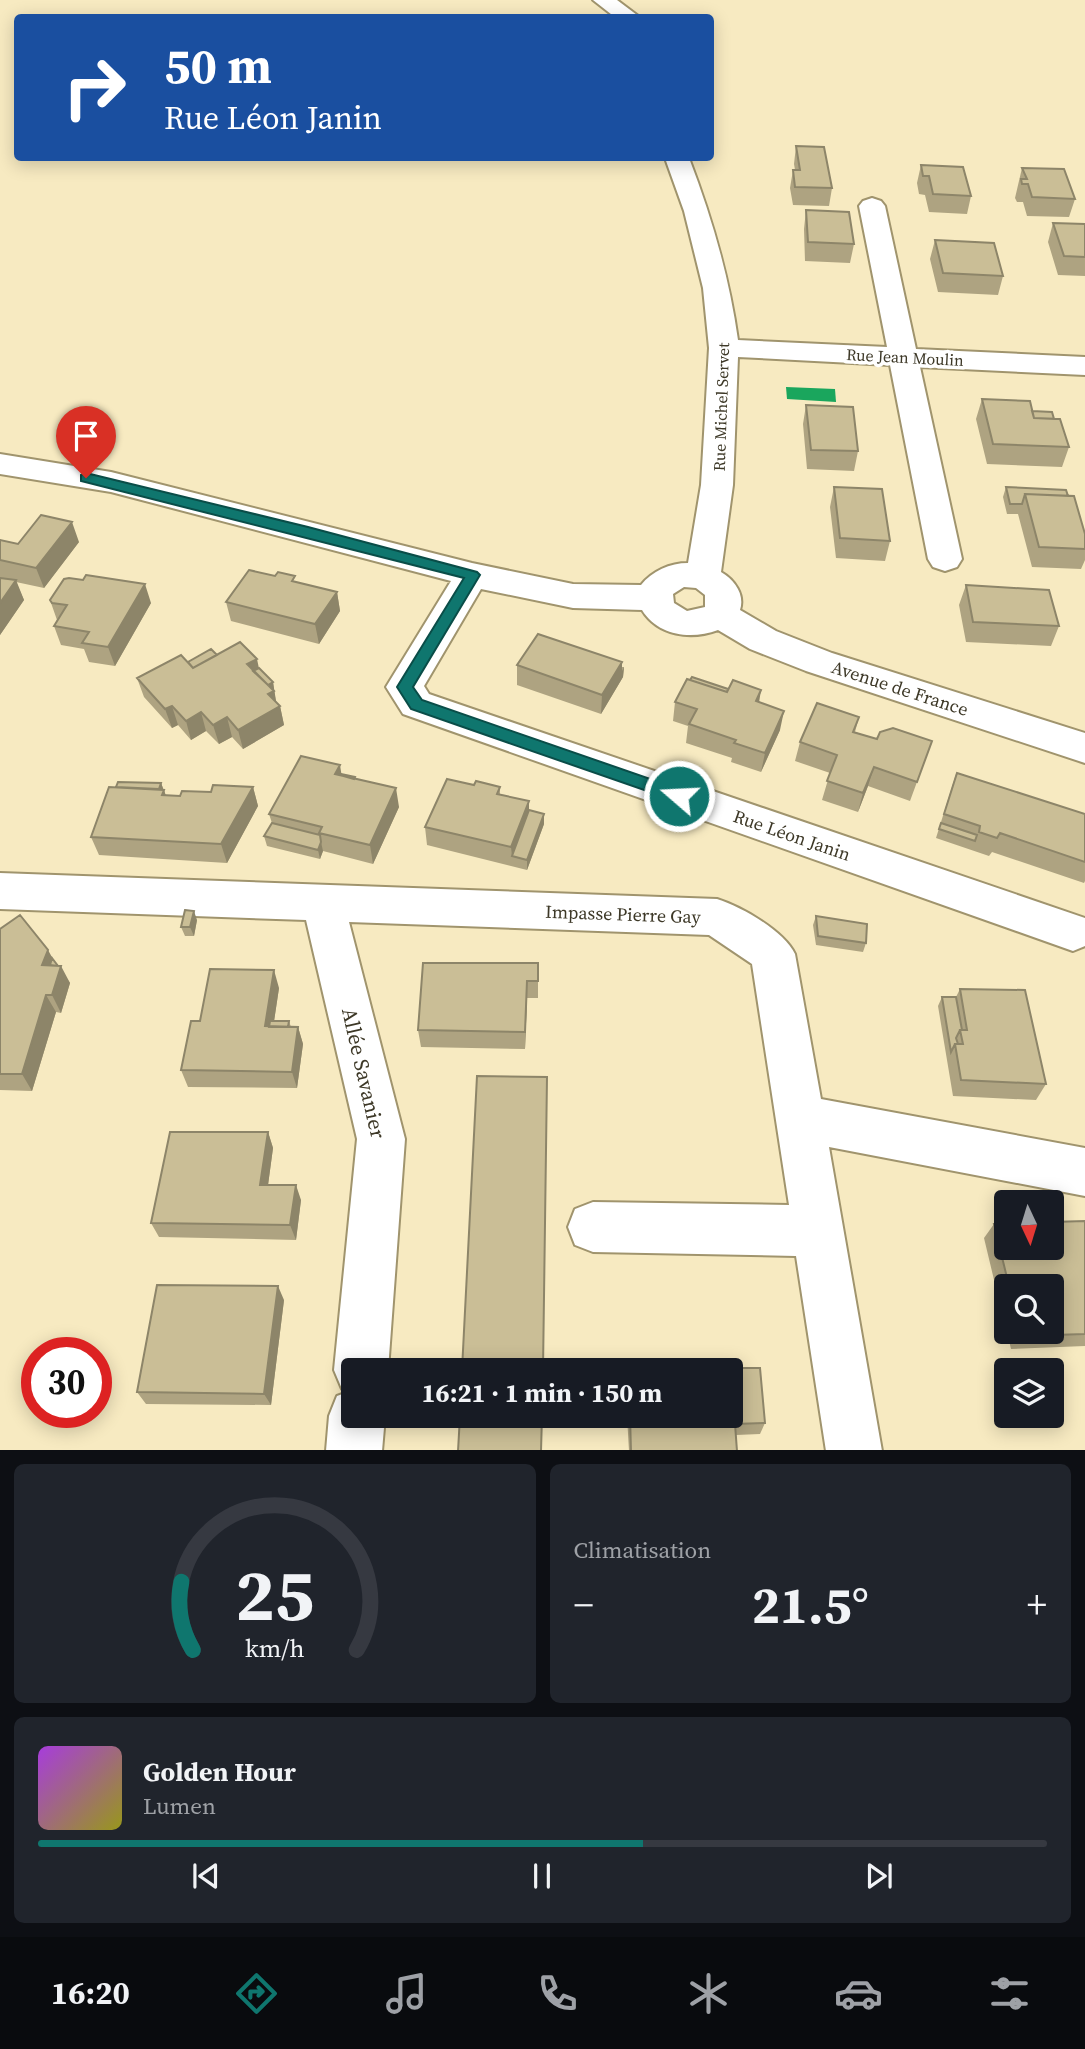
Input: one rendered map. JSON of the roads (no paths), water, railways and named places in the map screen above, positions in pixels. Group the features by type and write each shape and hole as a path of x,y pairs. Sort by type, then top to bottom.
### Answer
{"street":[{"path":"603,0 625,14"},
{"name":"Rue Michel Servet","path":"678,161 697,211 717,288 724,348 718,485 703,577"},
{"path":"872,206 945,559"},
{"name":"Rue Jean Moulin","path":"724,348 1085,366"},
{"path":"0,464 111,482 472,575 573,597 653,598"},
{"name":"Rue Léon Janin","path":"472,575 404,687 416,704 1073,932"},
{"path":"680,575 703,577 712,581 724,594 725,601 720,615 702,624 679,623 660,613 653,598 655,590 669,578 680,575"},
{"name":"Avenue de France","path":"720,615 763,640 819,662 1085,748"},
{"name":"Impasse Pierre Gay","path":"0,891 718,917 773,954 854,1450"},
{"name":"Allée Savanier","path":"323,903 381,1139 362,1358"},
{"path":"799,1118 1085,1172"},
{"path":"593,1227 817,1231"},
{"path":"354,1450 356,1428"}]}
